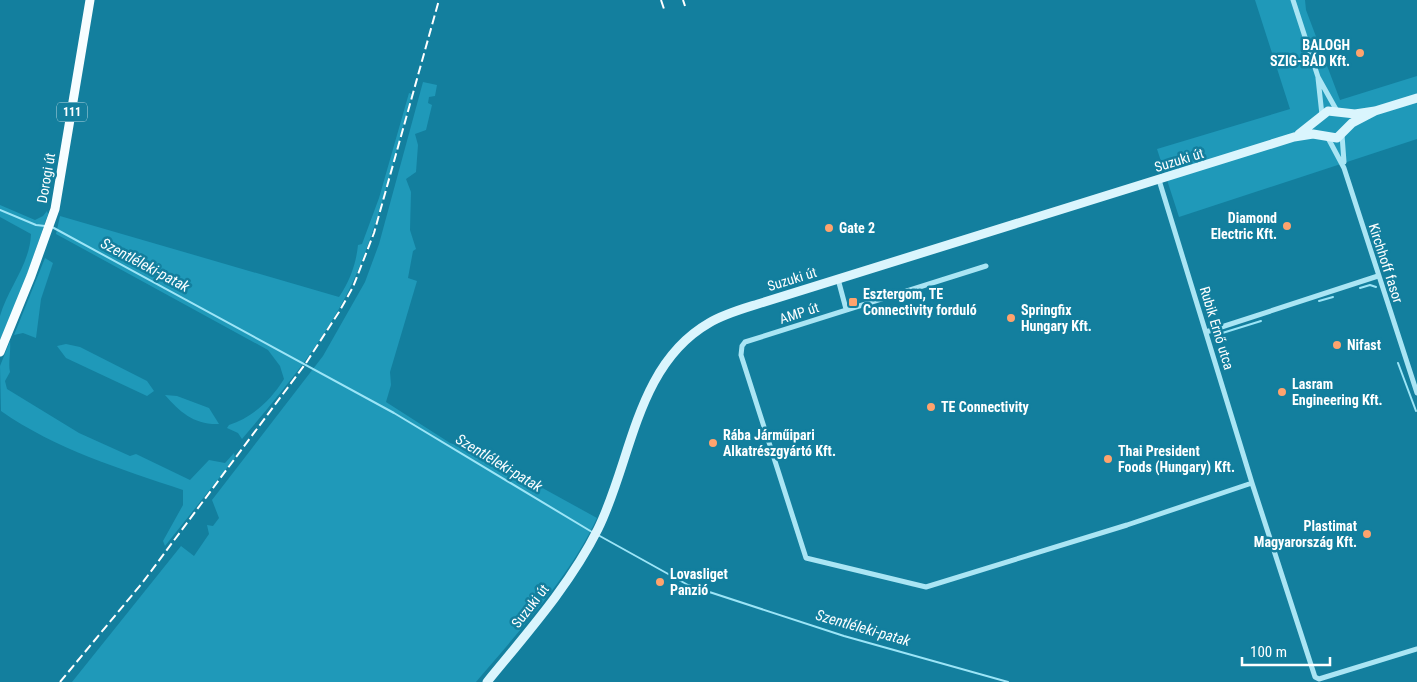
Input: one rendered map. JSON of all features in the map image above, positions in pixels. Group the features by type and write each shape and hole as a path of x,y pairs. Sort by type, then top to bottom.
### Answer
{"main road":[{"name":"Dorogi út","path":"0,352 49,227 58,194 90,0"},
{"path":"1294,137 1328,111 1355,114 1375,111 1417,98"},
{"path":"1294,137 1326,136 1335,138 1355,121 1375,111"},
{"path":"1339,112 1346,120 1344,132"},
{"path":"1321,116 1318,127 1326,136"},
{"name":"Suzuki út","path":"487,682 554,598 592,540 649,390 660,370 679,347 698,330 720,317 1294,137"}],"street":[{"path":"1293,0 1318,77 1339,112"},
{"path":"1318,77 1321,116"},
{"name":"Kirchhoff fasor","path":"1344,132 1344,168"},
{"name":"Kirchhoff fasor","path":"1326,136 1344,168 1417,394"},
{"name":"Rubik Ernő utca","path":"1158,180 1252,483 1315,677 1319,679 1417,649"},
{"name":"AMP út","path":"986,266 745,342 742,346 741,355 806,558 926,587 1127,525 1252,483"},
{"path":"1206,332 1378,276"},
{"path":"838,279 846,309"}],"shaded area":[{"path":"1255,0 1305,0 1306,10 1340,100 1417,76 1417,139 1179,217 1157,149 1290,109"},
{"path":"423,82 437,85 435,96 429,97 428,103 432,105 426,130 415,134 418,145 416,172 406,179 411,192 410,230 416,249 413,251 408,278 417,281 390,372 391,385 386,402 450,443 477,452 597,518 586,540 558,583 526,624 476,682 72,682 181,546 194,556 209,534 207,525 213,526 219,518 212,500 323,356 365,282 379,244"},
{"path":"409,93 412,94 376,221 368,246 347,294 325,333 312,351 242,439 238,433 227,428 229,425 238,422 261,407 284,379 280,366 268,350 56,234 60,216 339,297 349,279 356,259 358,245 362,244 379,198"},
{"path":"0,205 35,220 43,216 47,211 48,214 22,289 0,340 0,316 27,256 31,234 0,217"},
{"path":"45,258 53,263 41,299 36,338 23,333 14,335"},
{"path":"10,341 10,372 5,381 7,389 79,433 130,456 136,454 190,480 209,460 225,463 234,453 235,458 165,546 163,541 183,505 183,490 89,457 44,436 1,411 0,366"},
{"path":"66,344 80,347 147,381 154,391 147,396 66,358 57,346"},
{"path":"165,395 177,396 209,408 219,424 195,420 176,407"}],"waterway":[{"name":"Szentléleki-patak","path":"0,210 36,225 45,226"},
{"name":"Szentléleki-patak","path":"52,227 394,413 592,532"},
{"path":"1360,288 1370,285 1376,287"},
{"path":"1319,301 1333,297"},
{"path":"1216,335 1261,321"},
{"path":"1398,363 1416,411"},
{"name":"Szentléleki-patak","path":"598,535 688,585 844,636 1008,682"}],"railway":[{"path":"60,682 143,582 306,363 353,287 374,233 439,0"},
{"path":"661,0 665,12"},
{"path":"683,0 685,6"}],"place":[{"name":"BALOGH SZIG-BÁD Kft.","path":"1360,53"},
{"name":"Diamond Electric Kft.","path":"1287,226"},
{"name":"Gate 2","path":"829,228"},
{"name":"Esztergom, TE Connectivity forduló","path":"853,302"},
{"name":"Springfix Hungary Kft.","path":"1011,318"},
{"name":"Nifast","path":"1337,345"},
{"name":"Lasram Engineering Kft.","path":"1282,392"},
{"name":"TE Connectivity","path":"931,407"},
{"name":"Rába Járműipari Alkatrészgyártó Kft.","path":"713,443"},
{"name":"Thai President Foods (Hungary) Kft.","path":"1108,459"},
{"name":"Plastimat Magyarország Kft.","path":"1367,534"},
{"name":"Lovasliget Panzió","path":"660,582"}]}
